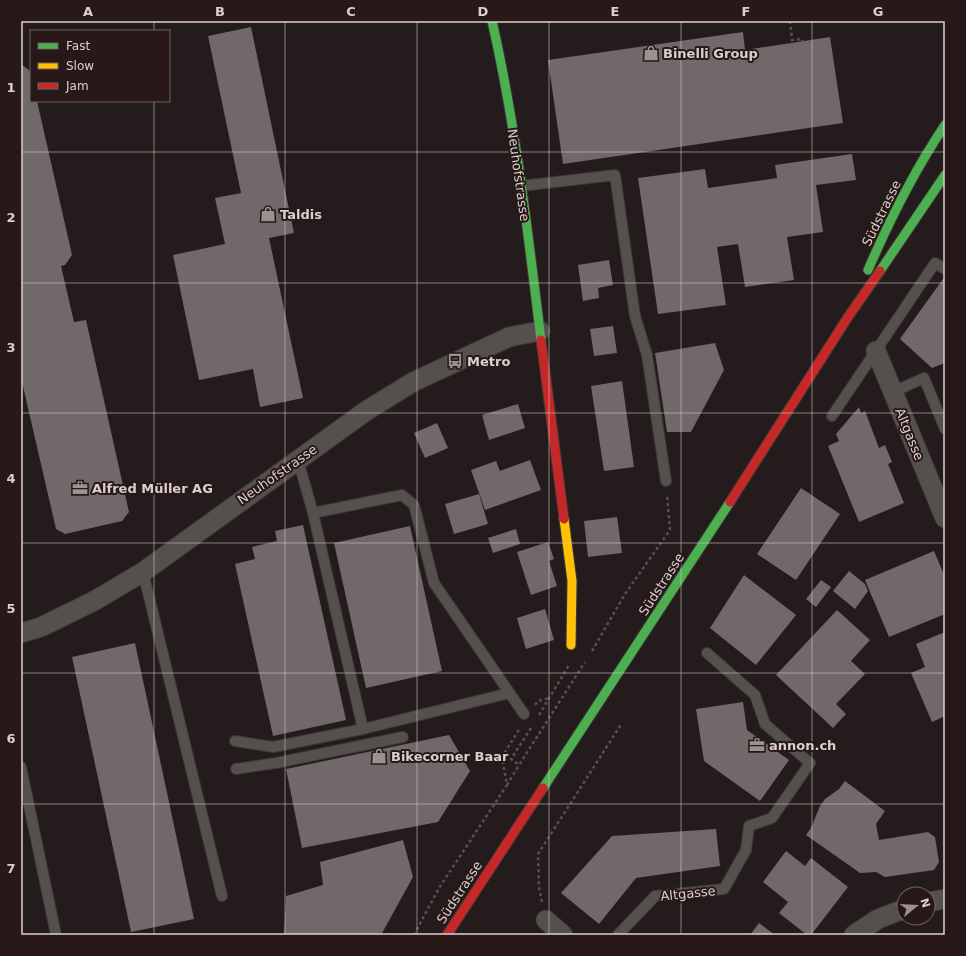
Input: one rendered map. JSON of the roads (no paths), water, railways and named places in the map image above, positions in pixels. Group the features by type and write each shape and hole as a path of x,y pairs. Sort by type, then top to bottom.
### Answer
{"main road":[{"name":"Neuhofstrasse","path":"492,21 500,56 522,186 572,581 571,645"},
{"name":"Südstrasse","path":"848,317 893,213 923,157 945,124"},
{"name":"Südstrasse","path":"447,935 759,458 848,317 945,175"},
{"name":"Südstrasse","path":"457,935 493,863"}],"street":[{"name":"Neuhofstrasse","path":"21,633 41,627 94,601 143,572 366,411 413,382 509,337 540,331"},
{"name":"Altgasse","path":"876,351 945,518"},
{"path":"854,935 878,919 896,912"},
{"path":"546,920 563,935"}],"lane":[{"path":"522,186 615,175 635,316 647,356 666,481"},
{"path":"832,416 935,263 945,269"},
{"path":"893,392 924,378 945,429"},
{"path":"298,460 313,513 363,729"},
{"path":"313,513 402,495 414,505 434,583 526,716"},
{"path":"143,572 222,896"},
{"name":"Altgasse","path":"618,935 655,896 724,889 746,850 749,826 772,818 810,763 765,724 755,695 707,653"},
{"path":"234,741 273,747 363,729 509,693"},
{"path":"236,769 276,763 403,737"},
{"path":"21,767 56,935"}],"place":[{"name":"Binelli Group","path":"651,53"},
{"name":"Taldis","path":"268,214"},
{"name":"Metro","path":"455,361"},
{"name":"Alfred Müller AG","path":"80,488"},
{"name":"annon.ch","path":"757,745"},
{"name":"Bikecorner Baar","path":"379,756"}]}
